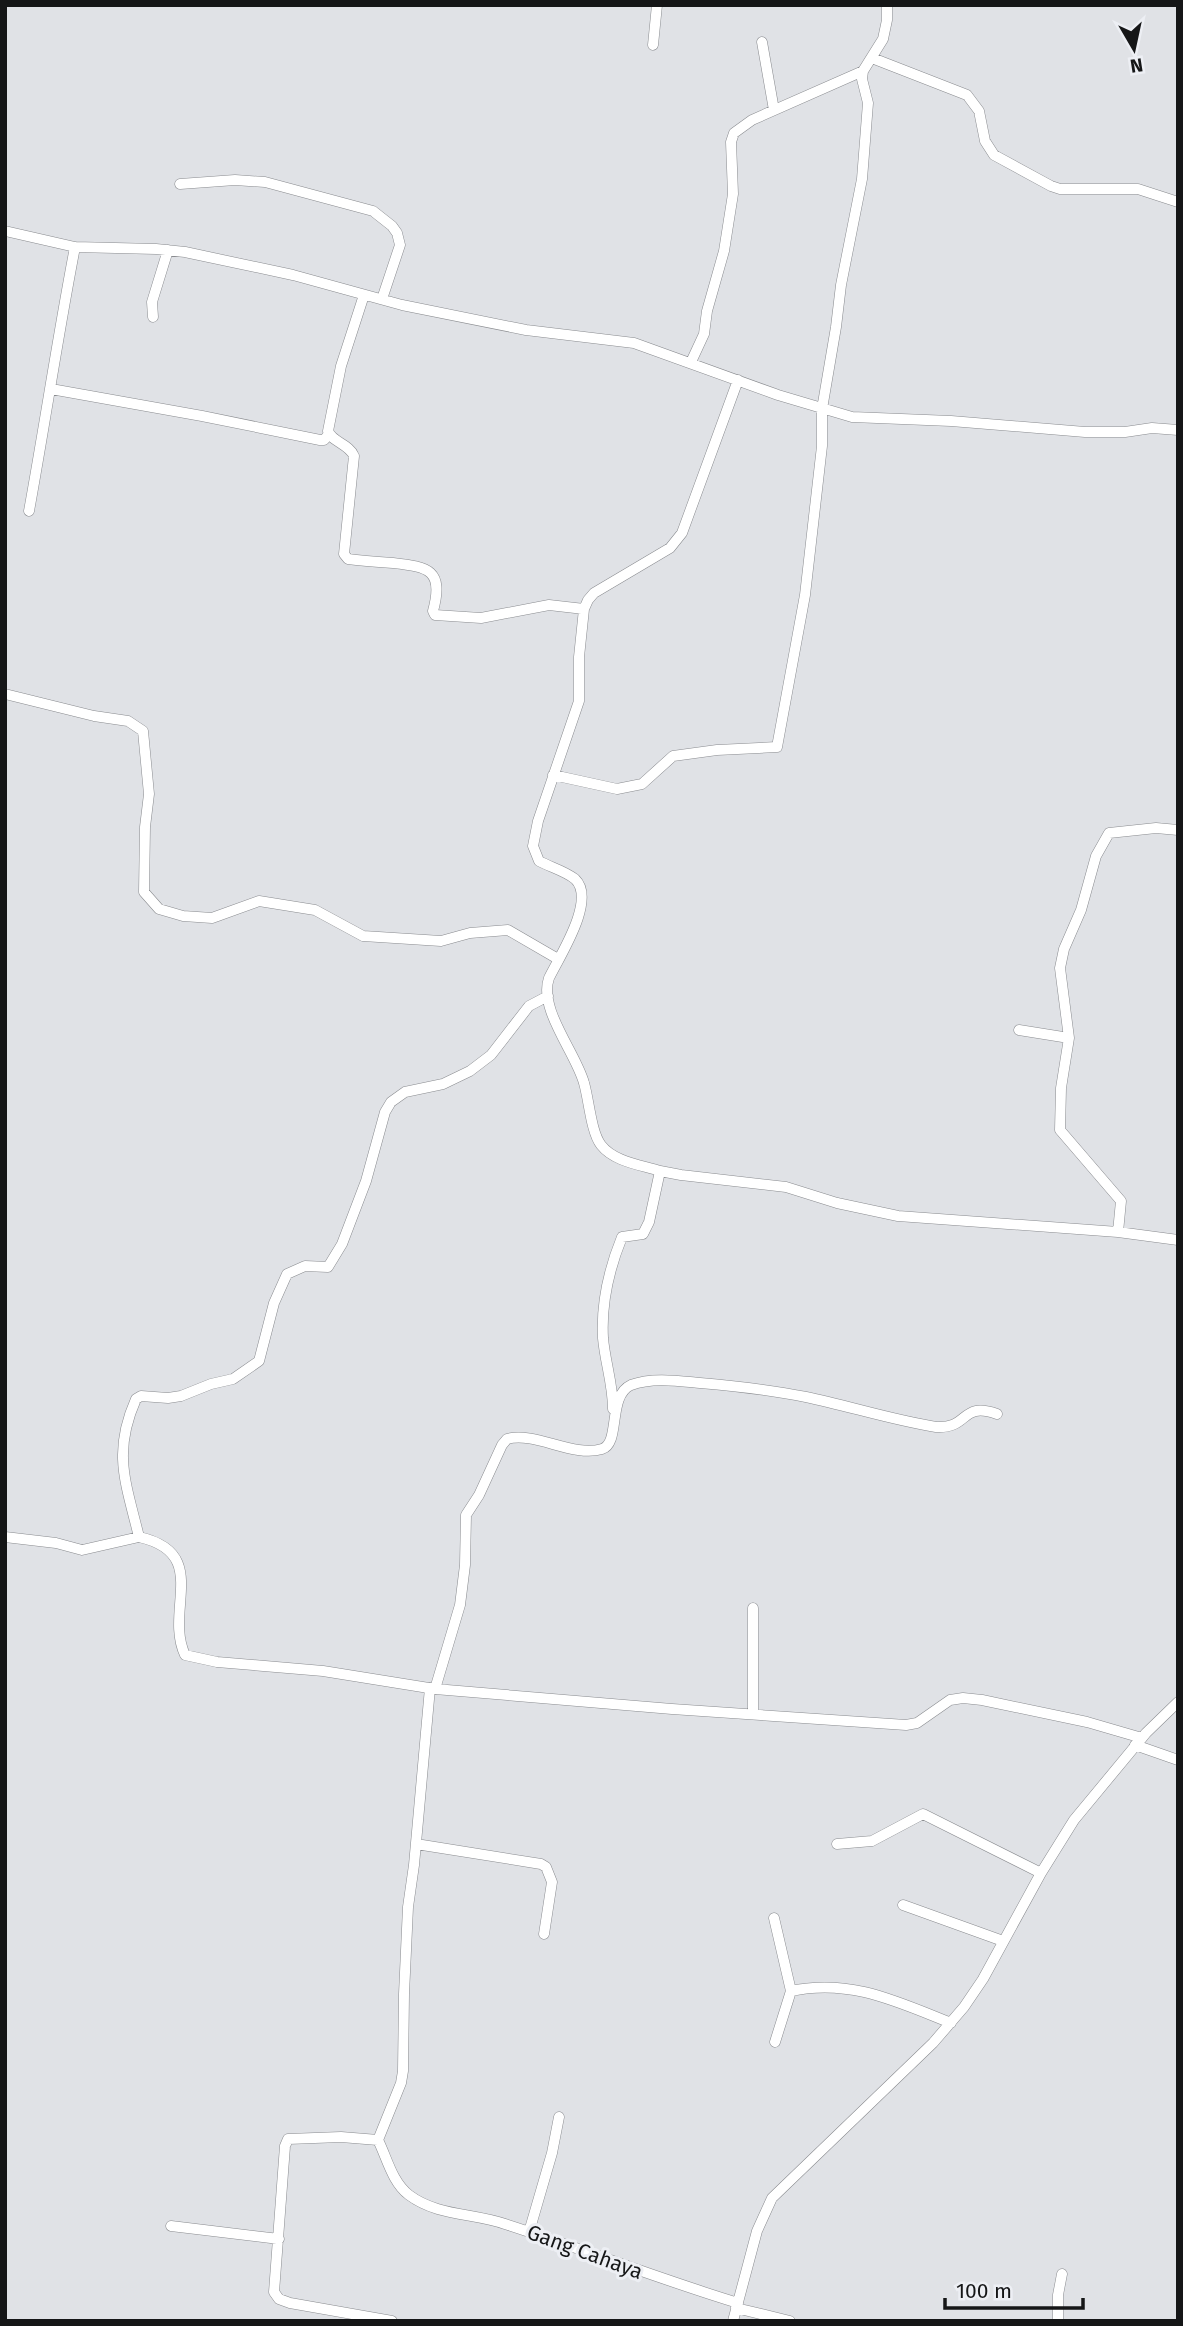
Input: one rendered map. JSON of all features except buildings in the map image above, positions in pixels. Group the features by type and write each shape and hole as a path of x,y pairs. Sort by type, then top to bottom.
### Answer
{"street":[{"path":"653,45 657,5"},
{"path":"553,775 617,789 642,784 673,756 777,747 808,573 822,446 822,408 841,285 862,179 868,103 862,79 863,71 880,46 886,31 887,5"},
{"path":"762,42 774,110"},
{"path":"872,58 967,95 979,111 985,141 994,155 1051,186 1060,189 1145,190 1178,202"},
{"path":"691,362 704,334 707,310 726,240 733,194 732,136 742,126 774,110 863,71"},
{"path":"180,184 265,181 373,211 392,226 400,245 382,299"},
{"path":"5,231 75,247 167,250 207,256 293,275 364,295 526,330 634,343 852,417 1104,432 1152,428 1178,430"},
{"path":"29,511 75,247"},
{"path":"153,317 152,302 167,250"},
{"path":"51,389 324,440 329,435 341,366 364,295"},
{"path":"738,380 677,541 670,548 594,593 588,600 584,610 579,657 579,701 538,821 533,846 540,861 574,879 582,895 576,923 547,982 554,1017 584,1081 599,1142 609,1153 619,1158 660,1171 786,1186 865,1211 898,1216 1118,1232 1178,1240"},
{"path":"329,435 353,454 345,533 344,554 348,559 422,566 435,580 435,615 481,618 549,605 584,610"},
{"path":"5,694 94,716 128,721 143,731 149,794 145,827 144,892 159,909 183,916 212,918 259,901 315,909 363,936 441,942 470,933 508,930 558,959"},
{"path":"1118,1232 1121,1201 1060,1131 1061,1088 1069,1038 1060,968 1064,949 1081,910 1096,856 1110,833 1156,828 1178,830"},
{"path":"139,1537 125,1481 121,1449 126,1424 136,1399 141,1396 181,1396 233,1379 259,1361 274,1303 287,1274 305,1266 328,1266 342,1244 366,1181 385,1112 391,1102 405,1092 443,1084 470,1071 491,1055 529,1006 548,996"},
{"path":"1019,1030 1069,1038"},
{"path":"392,2321 290,2303 279,2299 274,2292 285,2146 288,2139 341,2137 378,2140 401,2083 408,1907 432,1688 460,1605 465,1565 466,1515 480,1495 503,1443 512,1438 581,1449 603,1449 610,1441 613,1390 603,1340 606,1287 610,1266 622,1237 643,1234 649,1222 660,1171"},
{"path":"613,1418 626,1388 659,1381 724,1385 804,1396 936,1427 951,1427 961,1422 972,1410 997,1414"},
{"path":"5,1537 56,1543 82,1550 139,1537 159,1542 177,1562 181,1578 180,1640 185,1655 190,1657 225,1663 323,1671 432,1688 672,1710 910,1725 947,1702 964,1698 1087,1722 1178,1760"},
{"path":"752,1714 753,1608"},
{"path":"733,2321 757,2231 772,2198 951,2023 975,1993 1073,1820 1138,1742 1178,1702"},
{"path":"837,1844 872,1840 923,1814 1041,1873"},
{"path":"416,1844 546,1867 552,1882 544,1934"},
{"path":"903,1905 1003,1941"},
{"path":"774,1918 791,1991 775,2042"},
{"path":"791,1991 842,1988 871,1992 951,2023"},
{"path":"529,2232 552,2153 559,2117"},
{"name":"Gang Cahaya","path":"378,2140 396,2181 409,2195 430,2206 452,2213 494,2220 737,2306 790,2321"},
{"path":"171,2227 279,2239"},
{"path":"1058,2321 1058,2295 1062,2274"}]}
